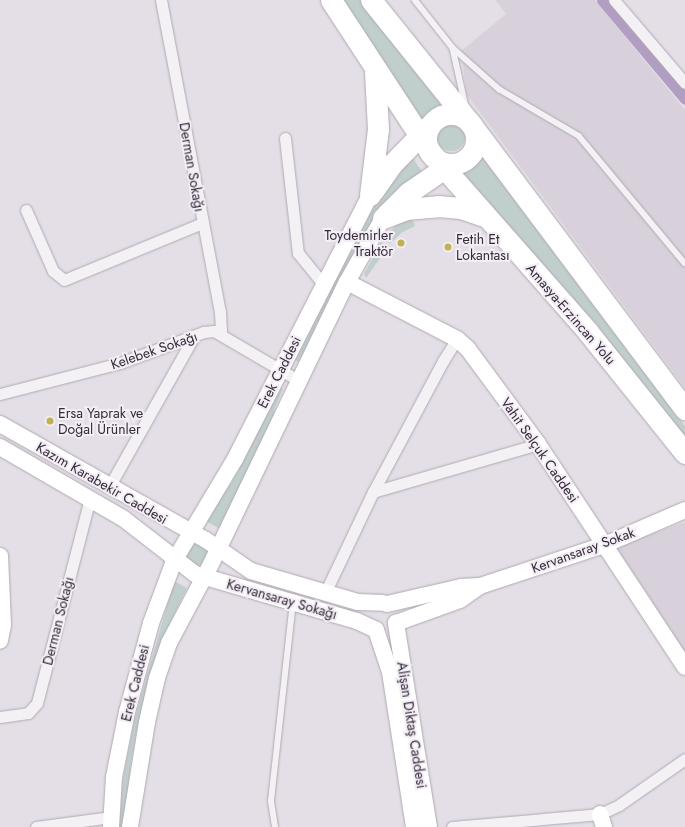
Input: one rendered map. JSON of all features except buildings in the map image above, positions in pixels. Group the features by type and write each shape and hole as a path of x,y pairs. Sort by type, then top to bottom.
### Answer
{"highway":[{"name":"Amasya-Erzincan Yolu","path":"331,0 374,65 484,216 588,332 685,453"},
{"name":"Amasya-Erzincan Yolu","path":"371,0 470,123 685,409"},
{"path":"370,195 378,129 374,65"},
{"path":"370,195 386,172 435,149 466,160 473,150 476,138 470,123 464,117 452,115 439,117 435,149 408,192 384,218"},
{"path":"384,218 406,209 438,206 461,208 484,216"}],"street":[{"name":"Derman Sokağı","path":"161,0 220,312 222,334"},
{"path":"614,0 685,84"},
{"path":"285,138 298,253 323,284"},
{"name":"Erek Caddesi","path":"111,822 119,749 138,668 158,602 181,564 186,538 222,484 281,370 323,284 370,195"},
{"path":"26,210 48,262 58,277 64,280 70,279 202,223"},
{"name":"Erek Caddesi","path":"130,827 139,763 157,678 168,643 208,571 212,544 348,282 384,218"},
{"name":"Vahit Selçuk Caddesi","path":"348,282 457,339 478,362 538,444 685,667"},
{"name":"Kelebek Sokağı","path":"0,394 120,364 194,336 214,331 222,334"},
{"path":"222,334 298,380"},
{"path":"109,487 194,336"},
{"path":"325,593 374,492 443,360 457,339"},
{"name":"Kazım Karabekir Caddesi","path":"0,424 109,487 186,538 212,544"},
{"path":"374,492 538,444"},
{"name":"Kazım Karabekir Caddesi","path":"0,447 90,498 135,526 181,564"},
{"name":"Derman Sokağı","path":"0,717 28,713 37,703 90,498"},
{"name":"Kervansaray Sokak","path":"385,604 461,587 480,586 604,545 685,510"},
{"name":"Kervansaray Sokağı","path":"212,544 240,565 261,575 358,602 385,604"},
{"path":"0,556 3,626 0,642"},
{"path":"181,564 197,572 208,571"},
{"name":"Kervansaray Sokağı","path":"208,571 294,602 357,621 376,630"},
{"name":"Kervansaray Sokak","path":"396,623 460,600 480,586"},
{"path":"385,604 394,609 396,623 390,630 376,630 370,623 369,614 374,606 385,604"},
{"name":"Alişan Diktaş Caddesi","path":"396,623 429,827"},
{"name":"Alişan Diktaş Caddesi","path":"376,630 390,672 414,827"},
{"path":"452,827 602,821 619,805 685,759"},
{"path":"36,827 111,822"}],"lane":[{"path":"415,0 452,48 499,89 579,136 684,263"},
{"path":"452,48 470,123"},
{"path":"275,827 271,801 294,602"}],"shaded area":[{"path":"342,0 360,0 445,103 422,120"},
{"path":"495,0 595,0 685,110 685,388 467,95 461,51 506,14"},
{"path":"451,123 461,127 465,137 461,147 451,151 441,147 437,137 441,127"},
{"path":"410,154 423,173 415,179 300,362 295,360 374,206"},
{"path":"480,154 685,426 685,436 596,324 460,171"},
{"path":"410,215 415,226 401,233 391,243 383,241 378,256 381,257 366,278 364,274 382,241 396,225"},
{"path":"281,388 283,389 274,410 275,415 220,529 206,521 232,482"},
{"path":"685,522 685,654 615,547"},
{"path":"197,543 201,544 207,550 207,558 201,564 197,565 193,564 187,558 186,554 187,550 193,544"},
{"path":"174,581 187,588 163,637 139,721 131,762 124,827 119,827 123,780 134,721"}],"waterway":[{"path":"602,0 685,99"}],"place":[{"name":"Toydemirler Traktör","path":"401,243"},
{"name":"Fetih Et Lokantası","path":"448,247"},
{"name":"Ersa Yaprak ve Doğal Ürünler","path":"50,421"}]}
